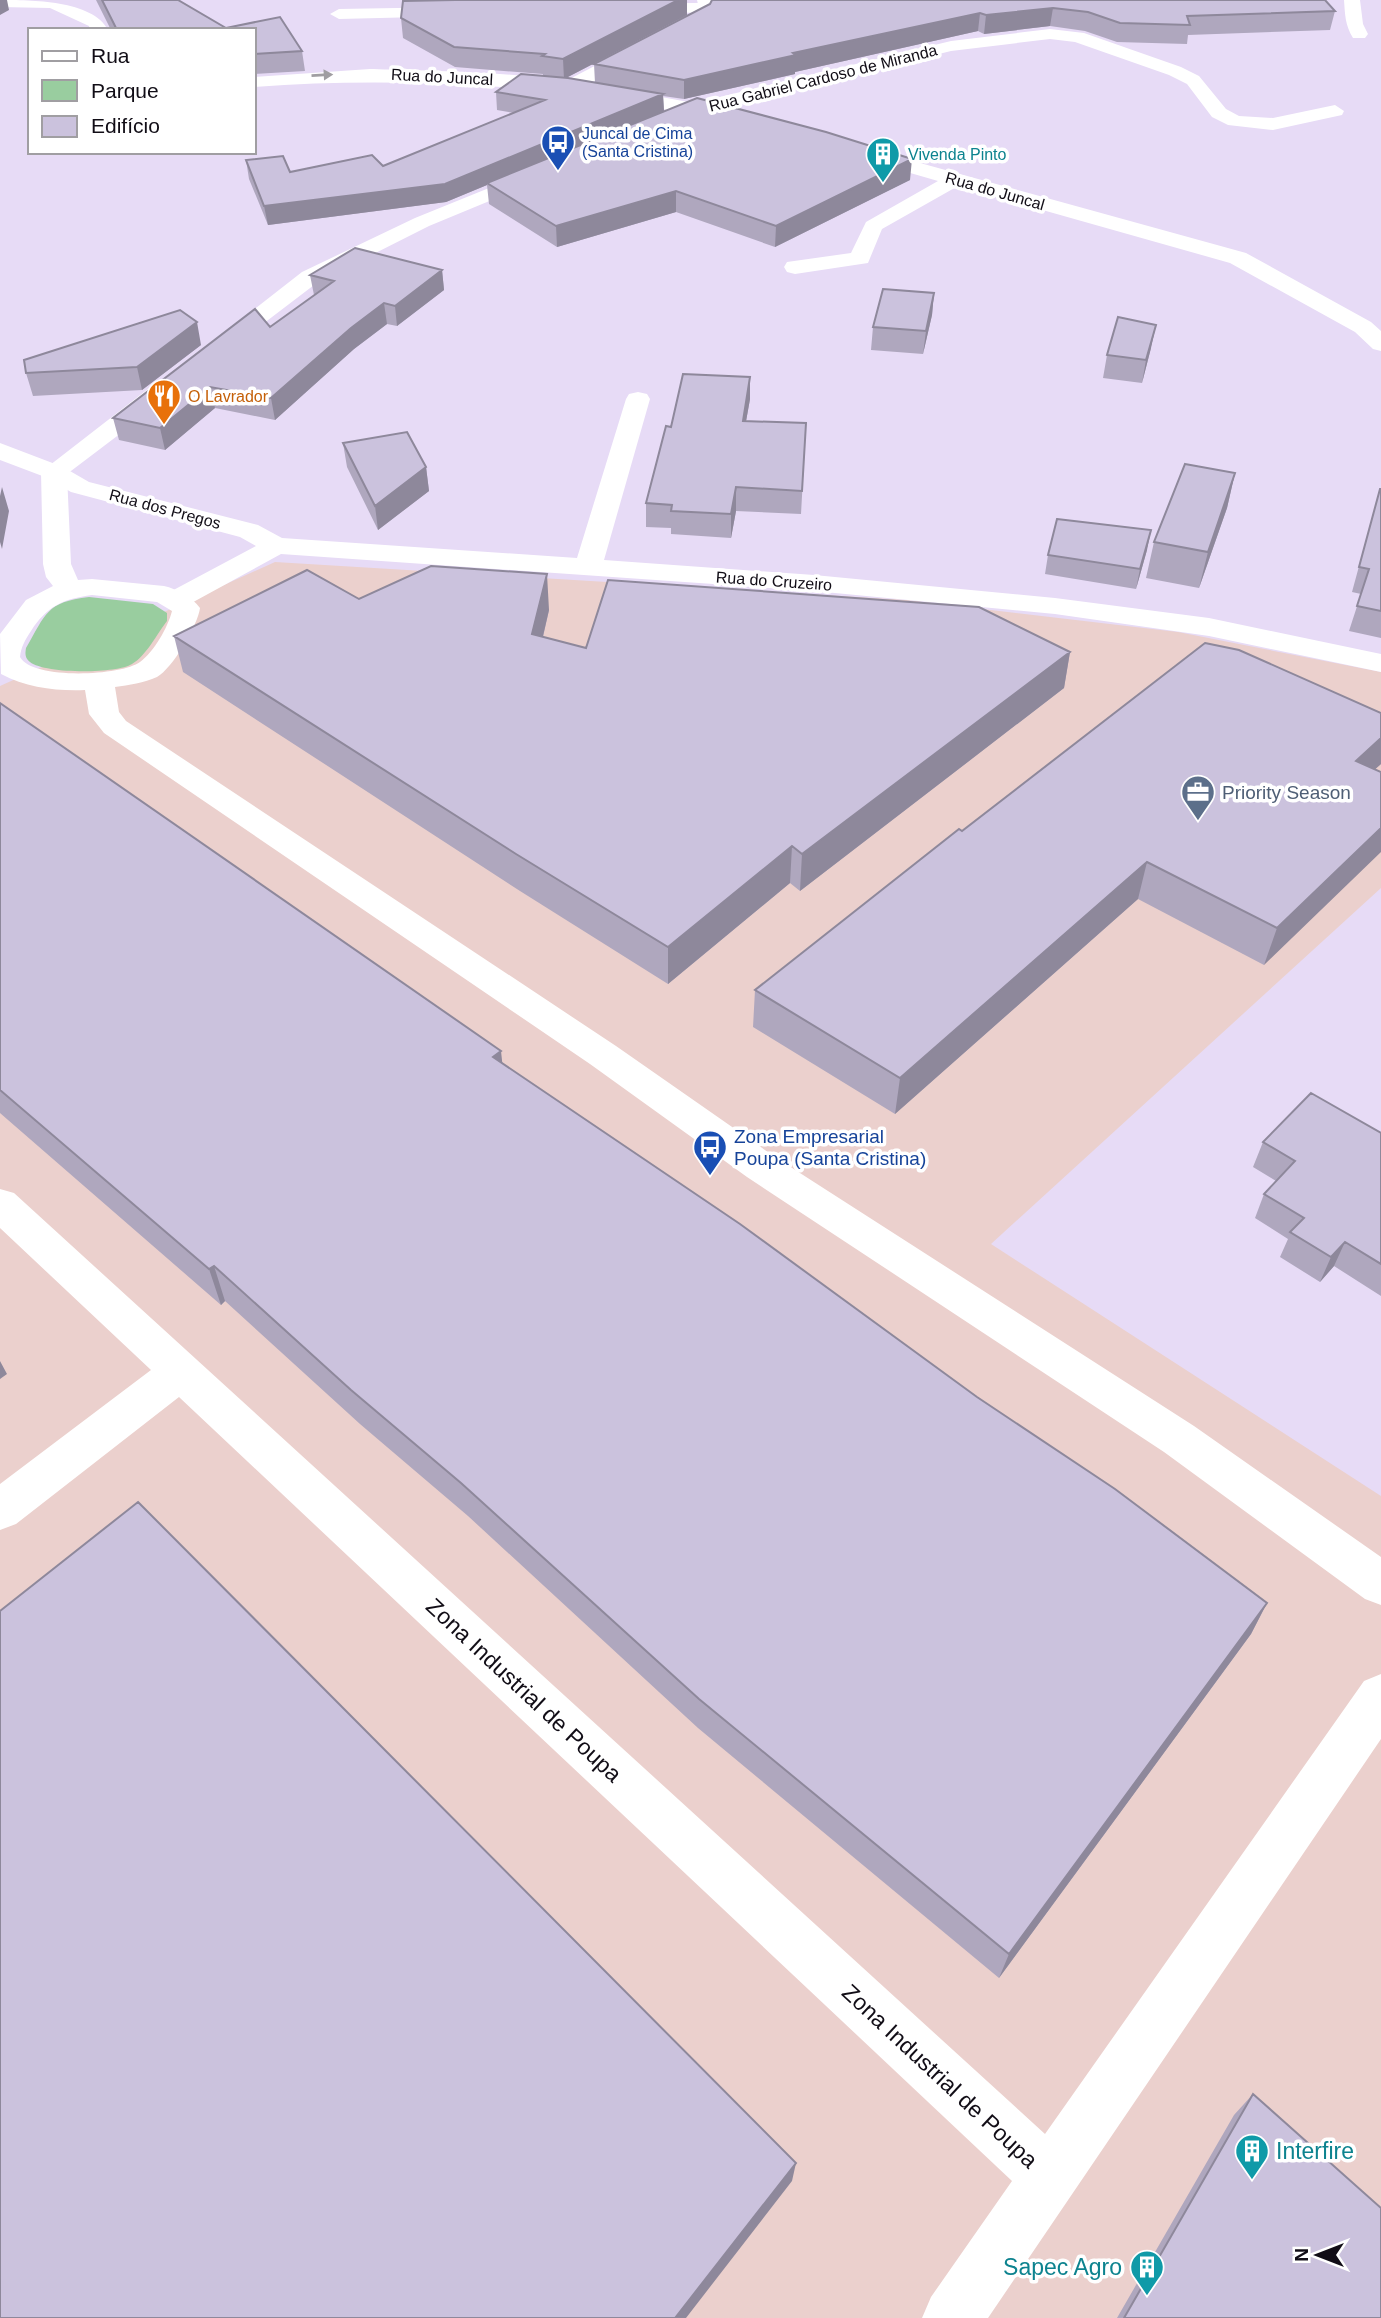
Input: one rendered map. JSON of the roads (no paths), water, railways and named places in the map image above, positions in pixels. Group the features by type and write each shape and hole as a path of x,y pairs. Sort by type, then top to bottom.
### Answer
{"street":[{"path":"1352,0 1354,24 1359,34"},
{"path":"0,2 53,4 96,23 98,28"},
{"path":"612,10 706,4 774,6"},
{"path":"569,87 703,16 706,4"},
{"path":"339,14 475,12"},
{"name":"Rua Gabriel Cardoso de Miranda","path":"694,109 951,37 1050,34 1078,37 1175,71 1193,80 1219,113 1235,121 1257,125 1273,124 1335,111"},
{"name":"Rua do Juncal","path":"256,82 376,73 454,75 569,87 739,118"},
{"path":"659,124 694,109"},
{"name":"Rua do Juncal","path":"839,146 1238,258 1363,327 1381,344"},
{"path":"204,358 310,277 422,222 552,169"},
{"path":"795,267 860,258 873,226 954,180"},
{"path":"70,589 60,577 57,564 54,472 172,383"},
{"path":"589,568 638,399"},
{"name":"Rua dos Pregos","path":"0,451 54,472 80,487 249,531 276,547"},
{"path":"176,600 276,547"},
{"name":"Rua do Cruzeiro","path":"276,547 814,583 1055,606 1209,627 1381,663"},
{"path":"92,586 164,594 176,600 186,608 186,621 150,669 126,679 99,683 27,677 5,671 6,648 34,604 70,589 92,586"},
{"path":"99,683 104,713 115,727 603,1055 761,1167 1179,1438 1381,1584"},
{"name":"Zona Industrial de Poupa","path":"0,1204 1048,2176"},
{"path":"0,1510 180,1371"},
{"path":"951,2318 1381,1697"}],"place":[{"name":"Juncal de Cima (Santa Cristina)","path":"558,172"},
{"name":"Vivenda Pinto","path":"883,184"},
{"name":"O Lavrador","path":"164,426"},
{"name":"Priority Season","path":"1198,822"},
{"name":"Zona Empresarial Poupa (Santa Cristina)","path":"710,1177"},
{"name":"Interfire","path":"1252,2181"},
{"name":"Sapec Agro","path":"1147,2297"}]}
